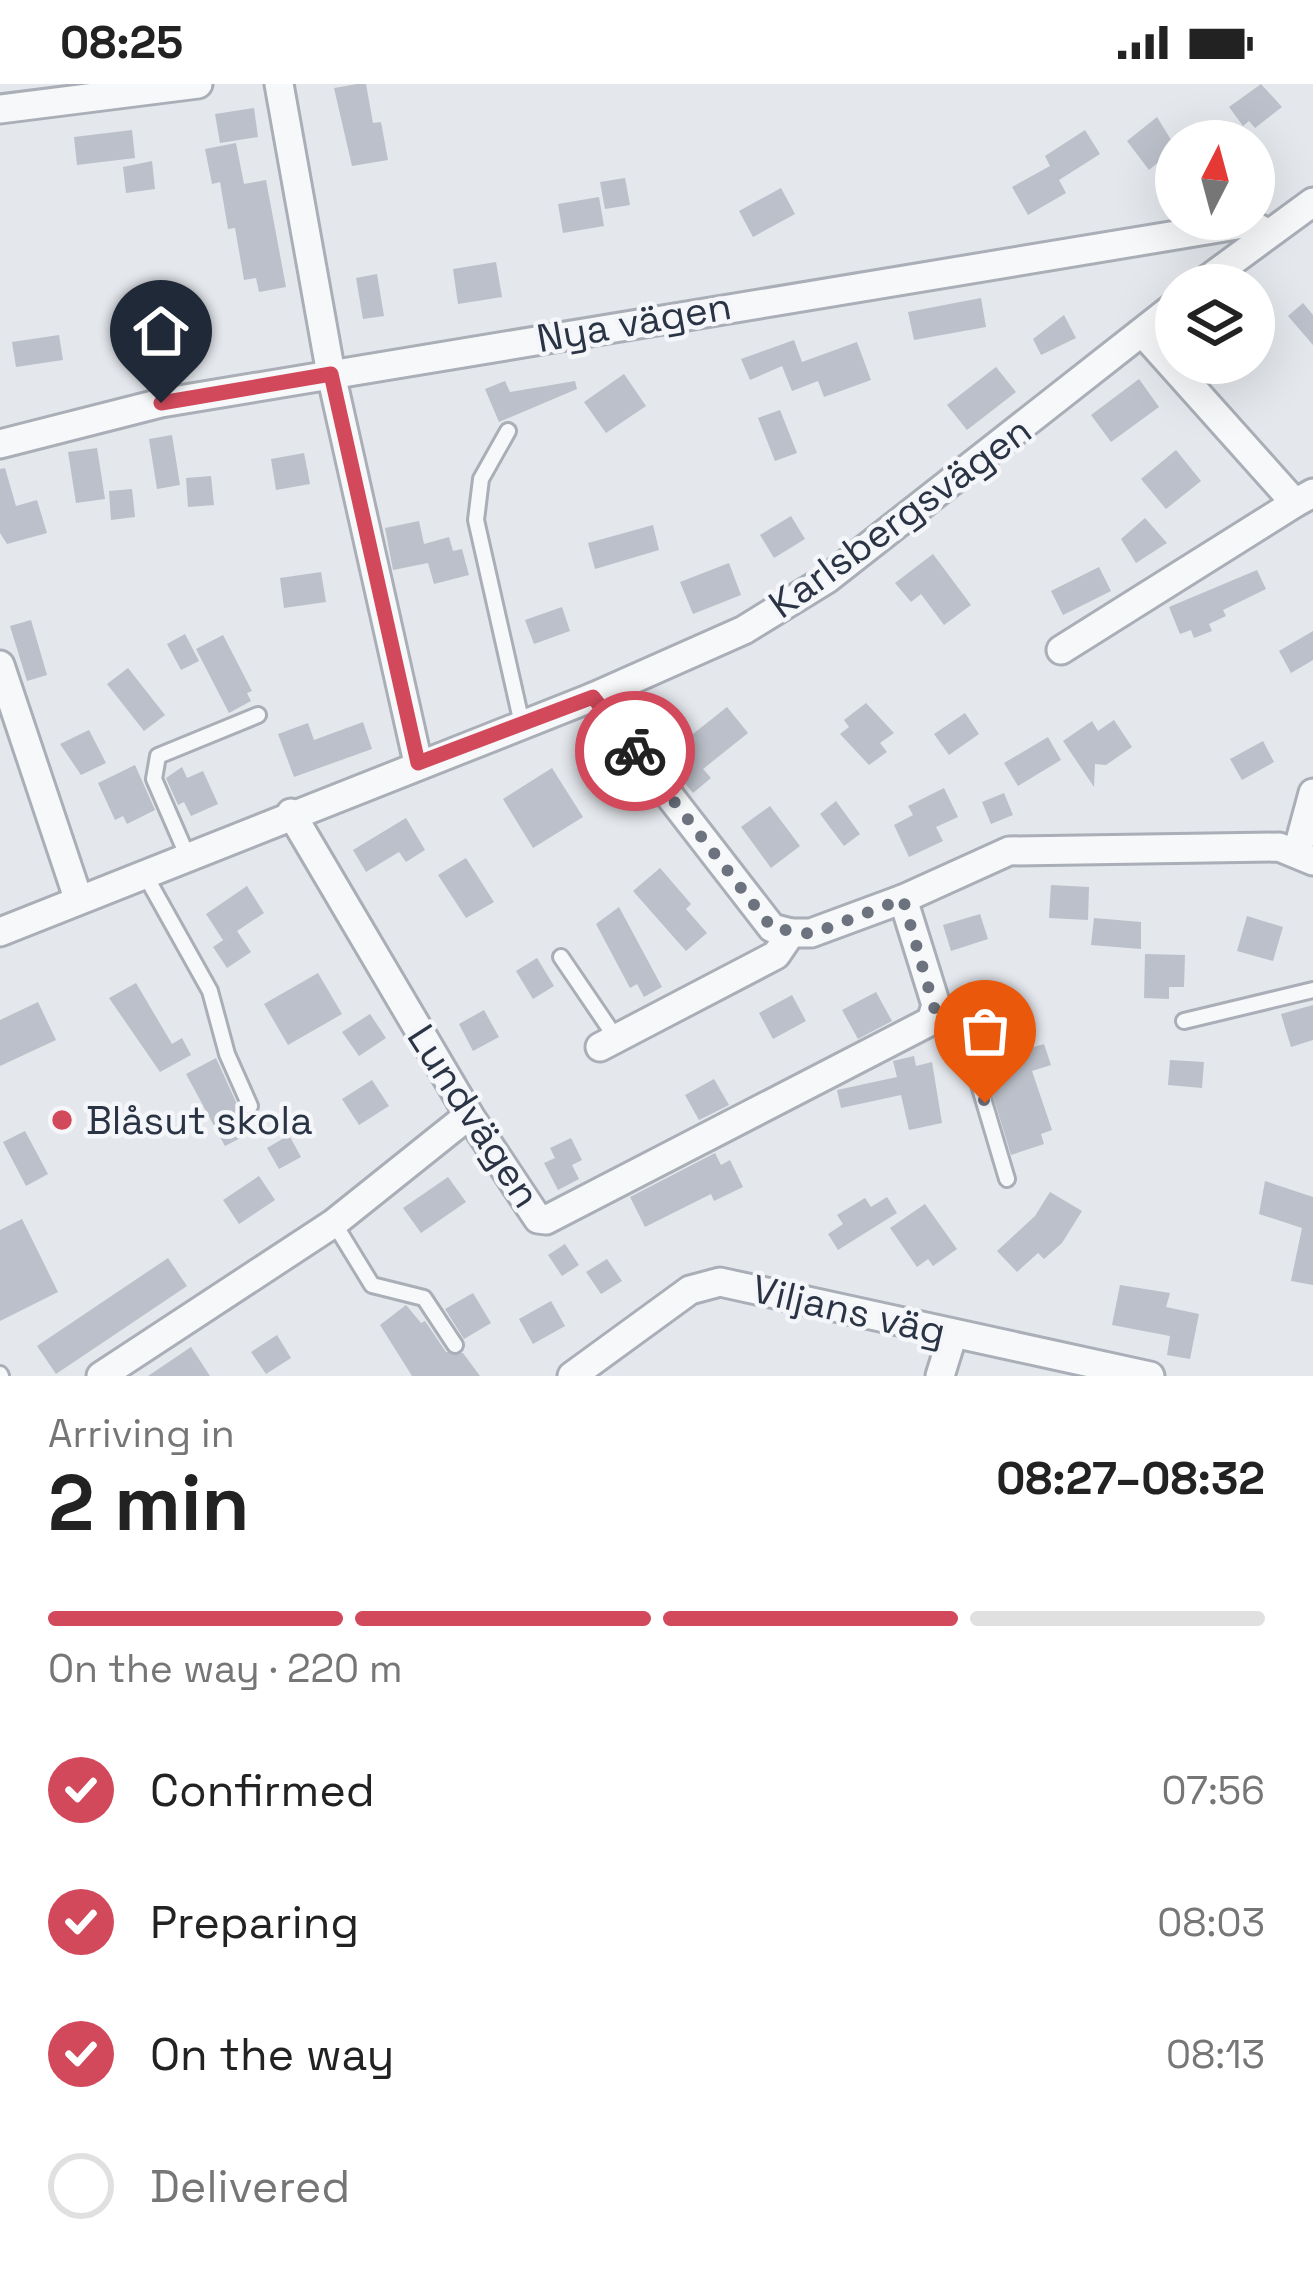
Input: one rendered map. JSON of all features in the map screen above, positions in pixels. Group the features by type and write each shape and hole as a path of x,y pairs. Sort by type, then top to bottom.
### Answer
{"street":[{"path":"0,109 198,84"},
{"path":"279,84 331,374 418,763"},
{"path":"1275,228 1313,202"},
{"name":"Nya vägen","path":"0,444 161,403 1155,238"},
{"path":"1227,264 1259,240"},
{"name":"Karlsbergsvägen","path":"0,932 593,697 744,630 827,579 1155,322"},
{"path":"1061,650 1304,498 1142,333"},
{"path":"0,665 78,898"},
{"path":"593,697 772,928 791,934 812,934 903,899 987,858 1036,848 1305,856 1313,793"},
{"name":"Lundvägen","path":"291,813 531,1215 546,1220 854,1063 936,1014"},
{"path":"903,899 936,1014"},
{"path":"608,1043 776,955 791,934"},
{"path":"101,1376 334,1223 469,1115"},
{"name":"Viljans väg","path":"572,1376 690,1290 720,1282 1150,1376"},
{"path":"940,1376 953,1334"}],"lane":[{"path":"508,431 481,479 476,520 522,724"},
{"path":"187,855 154,779 158,756 258,716"},
{"path":"144,873 210,991 226,1054 250,1106"},
{"path":"561,957 608,1043"},
{"path":"1184,1021 1313,990"},
{"path":"936,1014 968,1048 1007,1179"},
{"path":"334,1223 371,1285 424,1298 454,1345"}],"building":[{"path":"366,84 373,123 381,122 388,160 352,166 334,88"},
{"path":"1261,84 1282,107 1265,120 1239,120 1229,107"},
{"path":"254,108 258,137 220,143 215,114"},
{"path":"1157,117 1155,165 1149,170 1127,141"},
{"path":"132,130 135,158 77,165 74,137"},
{"path":"1085,130 1100,154 1059,180 1066,193 1028,215 1012,187 1050,166 1045,156"},
{"path":"236,143 244,184 266,180 286,287 259,292 256,278 244,280 235,228 228,229 220,182 212,184 205,149"},
{"path":"152,161 155,189 126,193 123,167"},
{"path":"625,178 630,205 605,209 600,182"},
{"path":"781,188 795,214 753,237 739,211"},
{"path":"599,197 604,226 563,233 558,204"},
{"path":"496,262 502,297 458,304 453,269"},
{"path":"377,274 384,316 363,319 356,278"},
{"path":"981,298 986,327 914,340 908,312"},
{"path":"1303,303 1313,315 1313,345 1288,316"},
{"path":"153,314 156,339 118,345 114,321"},
{"path":"1064,315 1076,338 1041,355 1033,339"},
{"path":"59,335 63,360 16,367 12,342"},
{"path":"794,340 802,362 857,342 871,380 824,397 818,381 792,391 782,366 750,380 741,359"},
{"path":"996,367 1016,392 967,430 947,405"},
{"path":"624,374 646,406 606,433 584,402"},
{"path":"1139,379 1159,407 1111,442 1091,415"},
{"path":"505,381 510,392 575,381 577,389 499,422 485,389"},
{"path":"780,410 797,453 775,461 758,418"},
{"path":"172,435 180,485 157,489 149,439"},
{"path":"97,448 105,499 76,503 68,452"},
{"path":"1176,450 1201,481 1166,509 1141,479"},
{"path":"304,453 310,484 276,490 271,459"},
{"path":"5,468 16,506 37,500 47,533 7,544 0,533 0,469"},
{"path":"211,476 214,505 188,507 186,478"},
{"path":"132,489 135,517 111,520 109,491"},
{"path":"791,516 805,539 774,558 760,535"},
{"path":"1145,518 1167,543 1136,563 1121,539"},
{"path":"419,521 424,544 449,537 453,551 462,549 469,575 434,584 428,563 393,570 385,528"},
{"path":"653,525 659,550 595,569 588,543"},
{"path":"933,554 971,605 944,625 921,594 911,602 895,583"},
{"path":"729,563 741,595 693,614 680,582"},
{"path":"1099,567 1111,591 1063,615 1051,591"},
{"path":"1257,570 1266,589 1223,610 1226,616 1209,624 1212,631 1194,638 1191,630 1180,634 1169,607"},
{"path":"321,572 326,602 284,608 280,578"},
{"path":"562,607 570,631 534,644 525,620"},
{"path":"31,620 47,675 27,681 10,626"},
{"path":"1313,631 1313,660 1291,673 1279,651"},
{"path":"185,634 199,661 181,670 167,644"},
{"path":"223,635 252,691 247,693 251,701 229,713 196,649"},
{"path":"128,668 165,715 144,731 107,684"},
{"path":"866,703 894,733 880,743 887,752 869,765 840,734 849,727 844,720"},
{"path":"727,707 748,733 703,769 711,778 693,793 664,757"},
{"path":"965,713 979,734 949,755 934,734"},
{"path":"1114,720 1132,747 1106,765 1095,764 1094,787 1063,741 1092,721 1098,731"},
{"path":"363,722 372,749 294,777 278,734 308,723 314,740"},
{"path":"89,730 106,763 81,775 60,744"},
{"path":"1048,737 1061,760 1018,786 1004,763"},
{"path":"1263,741 1274,762 1242,780 1230,759"},
{"path":"135,765 155,810 127,824 123,816 115,820 98,783"},
{"path":"182,767 187,778 203,771 218,804 191,816 184,802 178,805 166,778"},
{"path":"552,768 583,817 533,848 503,799"},
{"path":"944,788 958,817 936,827 943,841 909,857 894,825 913,815 908,806"},
{"path":"1004,793 1013,815 991,824 982,802"},
{"path":"836,801 860,834 844,846 820,814"},
{"path":"770,806 800,846 771,868 741,827"},
{"path":"406,818 425,850 406,862 399,852 366,872 353,850"},
{"path":"466,858 494,902 466,918 438,875"},
{"path":"660,868 691,904 686,909 707,933 686,951 633,891"},
{"path":"1051,885 1089,887 1088,920 1049,918"},
{"path":"247,886 264,913 237,931 251,952 227,968 213,947 235,932 223,940 206,914"},
{"path":"619,907 662,987 644,997 637,984 630,988 596,924"},
{"path":"980,914 988,939 951,951 943,925"},
{"path":"1247,916 1283,927 1273,961 1237,951"},
{"path":"1094,918 1141,922 1141,949 1091,945"},
{"path":"1145,954 1185,955 1184,987 1169,987 1169,999 1144,998"},
{"path":"537,958 554,986 533,999 516,971"},
{"path":"318,973 342,1014 288,1045 264,1004"},
{"path":"136,983 172,1044 182,1038 191,1055 160,1072 109,998"},
{"path":"876,992 892,1021 858,1039 842,1010"},
{"path":"792,995 806,1021 773,1039 759,1013"},
{"path":"38,1002 56,1040 0,1066 0,1020"},
{"path":"1313,1005 1313,1040 1291,1047 1281,1014"},
{"path":"484,1010 499,1037 473,1051 459,1024"},
{"path":"370,1014 386,1038 359,1056 342,1032"},
{"path":"1006,1031 1013,1053 1044,1044 1051,1065 1032,1071 1052,1130 1041,1134 1044,1144 1011,1155 976,1040"},
{"path":"914,1056 916,1066 932,1062 942,1123 909,1130 901,1095 841,1108 837,1090 897,1077 893,1061"},
{"path":"216,1058 240,1111 256,1130 225,1146 186,1074"},
{"path":"1170,1060 1204,1062 1202,1088 1168,1085"},
{"path":"714,1079 729,1105 699,1120 685,1095"},
{"path":"372,1080 389,1106 359,1125 342,1099"},
{"path":"25,1131 48,1174 26,1186 3,1142"},
{"path":"289,1135 301,1157 279,1169 267,1148"},
{"path":"571,1138 582,1160 572,1165 579,1179 558,1190 544,1163 555,1158 550,1148"},
{"path":"715,1153 721,1165 730,1160 743,1187 714,1201 711,1194 645,1227 630,1197"},
{"path":"259,1176 275,1200 239,1224 223,1200"},
{"path":"448,1177 466,1202 421,1233 403,1208"},
{"path":"1265,1181 1313,1197 1313,1285 1291,1281 1302,1228 1259,1214"},
{"path":"1050,1192 1082,1211 1062,1243 1044,1259 1038,1253 1017,1272 997,1251 1035,1216"},
{"path":"887,1197 897,1213 838,1250 828,1234 843,1224 837,1215 865,1198 871,1207"},
{"path":"925,1204 957,1249 933,1266 928,1259 917,1267 890,1228"},
{"path":"22,1219 58,1292 0,1321 0,1230"},
{"path":"565,1244 579,1265 562,1276 548,1255"},
{"path":"168,1258 187,1286 56,1374 37,1346"},
{"path":"607,1259 622,1281 601,1294 586,1272"},
{"path":"1120,1285 1170,1293 1166,1307 1199,1314 1190,1359 1167,1355 1170,1336 1112,1325"},
{"path":"473,1293 491,1323 464,1339 445,1309"},
{"path":"551,1301 565,1326 533,1344 519,1319"},
{"path":"406,1305 421,1323 425,1321 446,1352 463,1353 480,1376 412,1376 380,1325"},
{"path":"277,1335 291,1358 266,1374 251,1352"},
{"path":"191,1347 210,1376 148,1376"}],"way so far":[{"path":"635,751 772,928 812,934 903,899 936,1014 962,1036 985,1103"}],"place":[{"name":"Blåsut skola","path":"62,1120"}],"route":[{"path":"161,403 331,374 418,763 593,697 635,751"}]}
